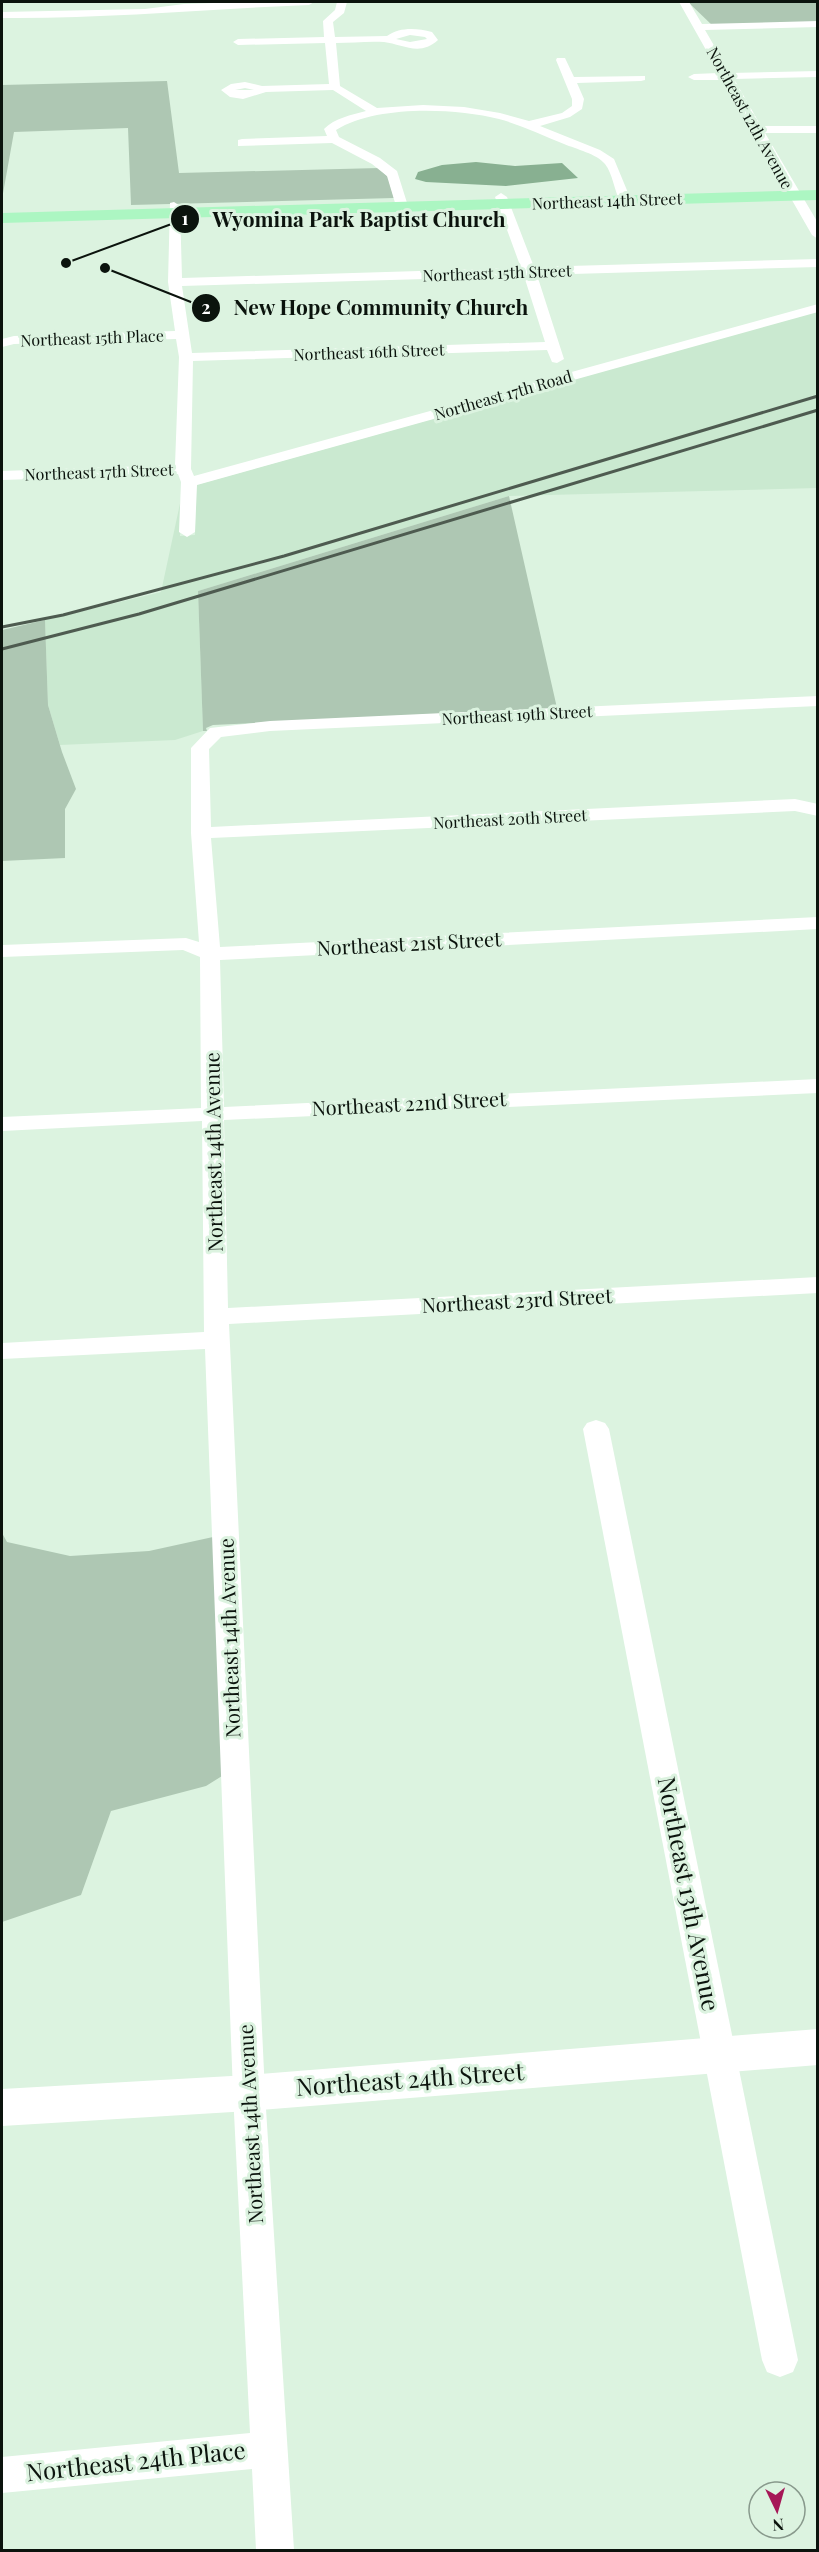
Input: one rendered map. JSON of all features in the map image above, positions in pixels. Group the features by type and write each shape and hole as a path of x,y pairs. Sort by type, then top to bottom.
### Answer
{"main road":[{"name":"Northeast 14th Street","path":"2,218 175,210 792,192 818,188"},
{"name":"Northeast 14th Street","path":"792,192 818,195"},
{"name":"Northeast 14th Street","path":"2,211 175,210"}],"street":[{"path":"2,15 145,12 183,4 309,2"},
{"path":"335,87 328,21 340,11 342,2"},
{"name":"Northeast 12th Avenue","path":"684,2 818,235"},
{"path":"698,27 818,24"},
{"path":"238,42 389,39"},
{"path":"529,126 566,115 578,107 578,99 561,60"},
{"path":"694,77 818,74"},
{"path":"570,80 641,78"},
{"path":"261,89 335,87 375,112"},
{"path":"334,140 330,129 344,121 375,112 423,108 464,110 500,116 596,153 610,162 624,197"},
{"path":"756,130 818,129"},
{"path":"242,143 334,140 376,160 393,174 401,203"},
{"path":"502,200 529,272 564,378"},
{"path":"175,210 176,282 186,357 184,382 187,532"},
{"name":"Northeast 15th Street","path":"176,282 818,262"},
{"name":"Northeast 17th Road","path":"186,476 564,378 818,308"},
{"name":"Northeast 15th Place","path":"2,343 14,340 183,334"},
{"name":"Northeast 16th Street","path":"186,357 552,346"},
{"name":"Northeast 17th Street","path":"2,476 186,476"},
{"name":"Northeast 19th Street","path":"216,732 270,726 818,701"},
{"name":"Northeast 14th Avenue","path":"216,732 200,748 201,833 210,954 217,1329 249,2092 275,2550"},
{"name":"Northeast 20th Street","path":"201,833 795,805 818,810"},
{"name":"Northeast 21st Street","path":"2,951 186,944 210,954 818,923"},
{"name":"Northeast 22nd Street","path":"2,1124 818,1086"},
{"name":"Northeast 23rd Street","path":"2,1351 217,1329 818,1286"},
{"name":"Northeast 13th Avenue","path":"596,1429 780,2360"},
{"name":"Northeast 24th Street","path":"2,2108 249,2092 818,2047"},
{"name":"Northeast 24th Place","path":"2,2475 270,2449"}],"shaded area":[{"path":"688,2 817,2 817,23 714,27"},
{"path":"167,81 179,173 379,168 388,177 394,198 131,205 128,128 14,132 2,199 2,85"},
{"path":"476,162 515,166 562,163 578,178 506,186 426,182 415,179 418,172 442,165"},
{"path":"817,311 817,488 509,496 198,591 203,731 175,740 60,745 48,705 45,620 161,592 181,499 180,536 195,535 196,485"},
{"path":"509,496 557,708 213,725 206,728 207,731 203,731 198,591"},
{"path":"45,620 48,705 76,789 65,809 65,858 2,861 2,630"},
{"path":"2,1533 7,1542 70,1556 149,1551 213,1537 222,1776 206,1786 111,1811 81,1895 2,1922"}],"railway":[{"path":"2,627 63,615 284,556 818,396"},
{"path":"2,649 139,614 818,410"}],"place":[{"name":"Wyomina Park Baptist Church","path":"66,263"},
{"name":"New Hope Community Church","path":"105,268"}]}
